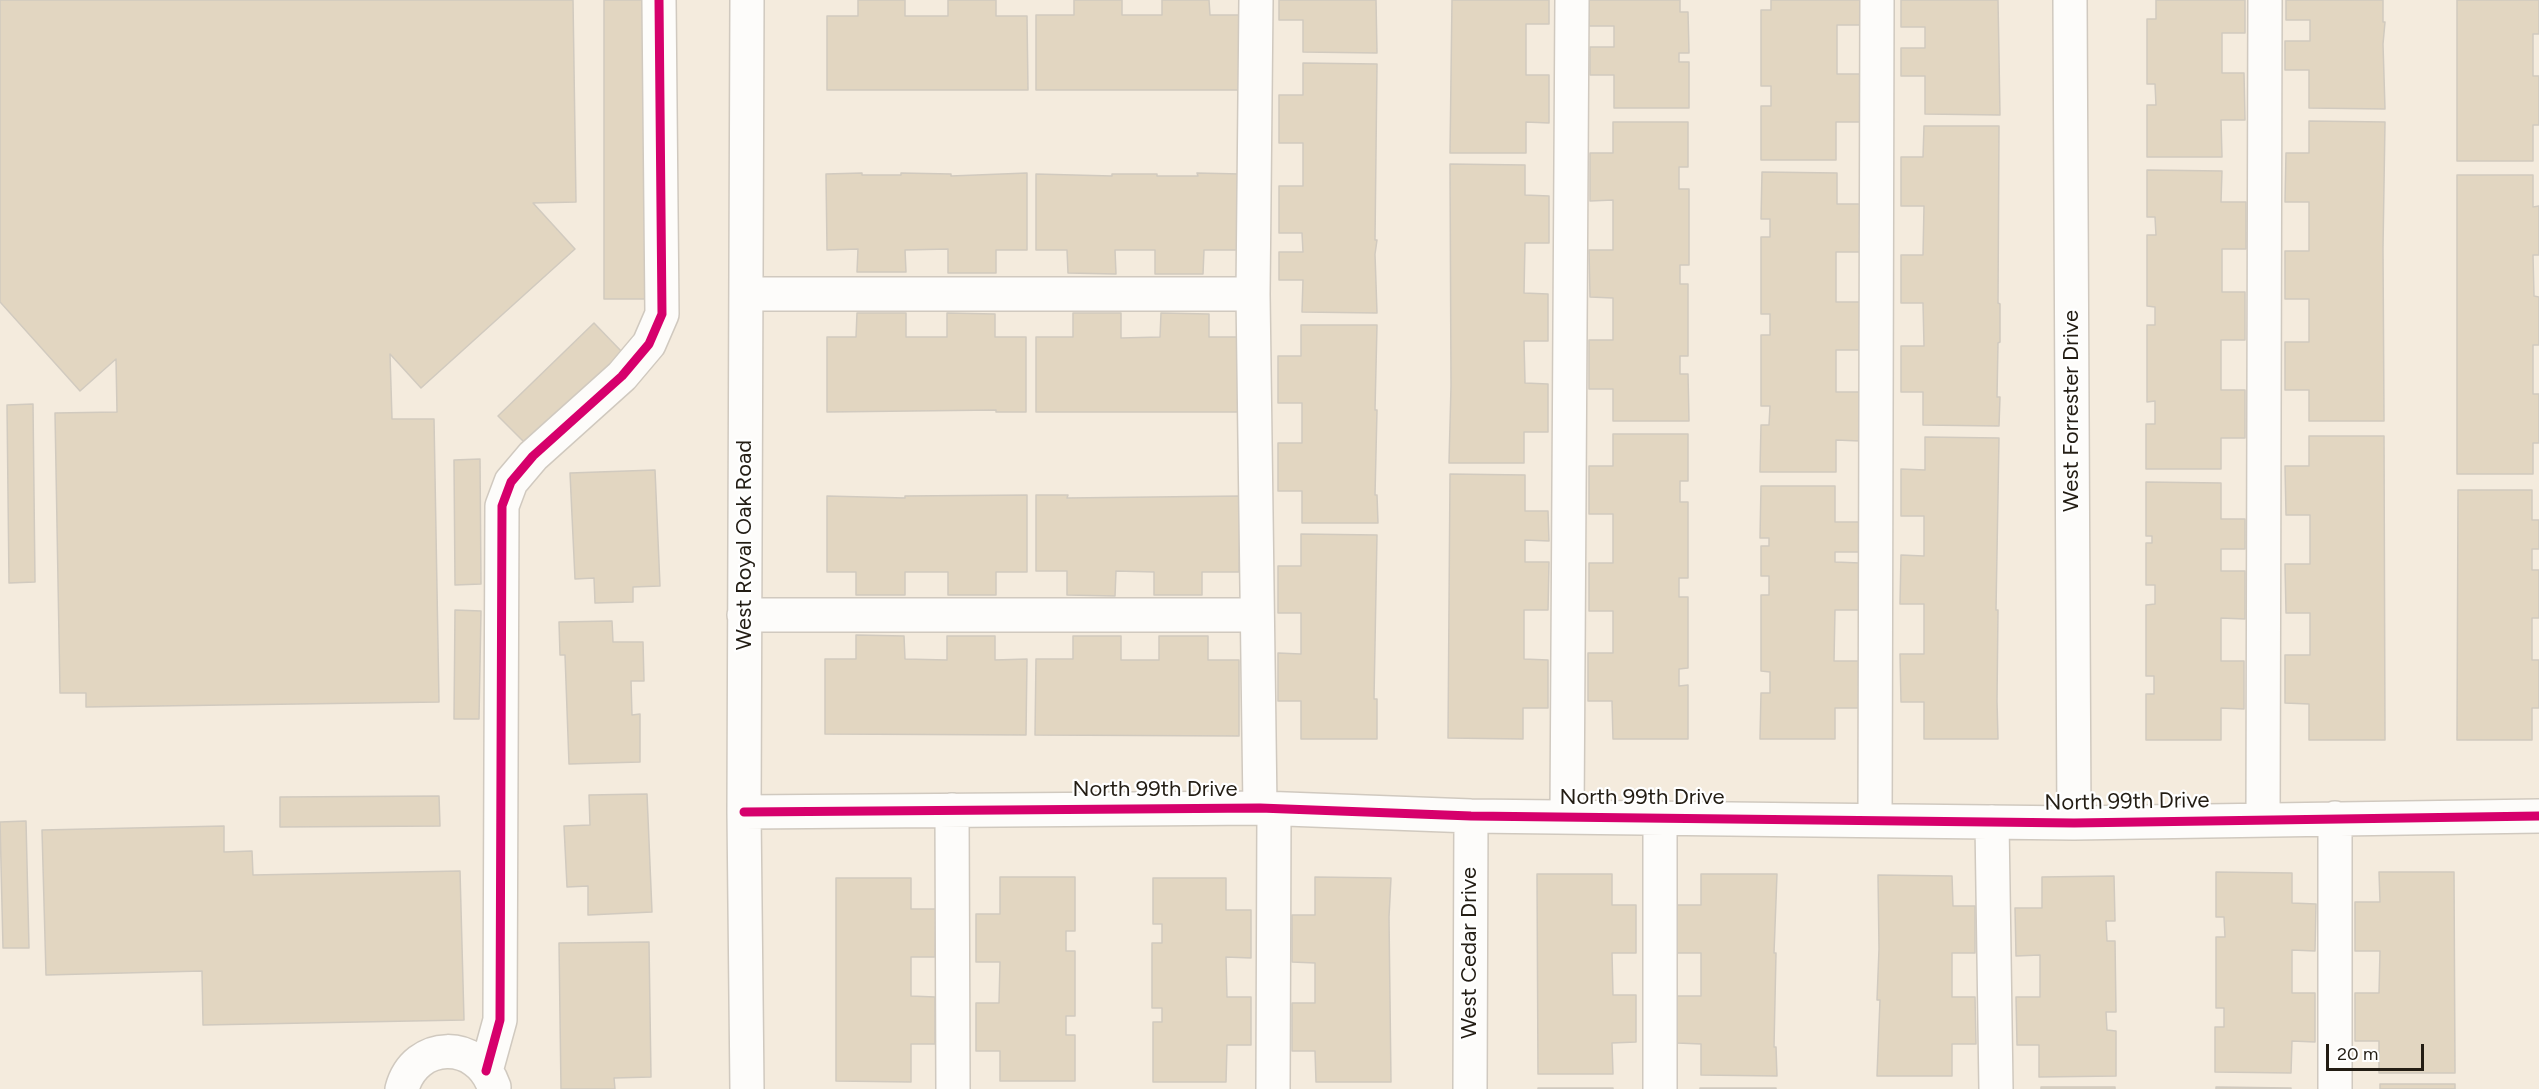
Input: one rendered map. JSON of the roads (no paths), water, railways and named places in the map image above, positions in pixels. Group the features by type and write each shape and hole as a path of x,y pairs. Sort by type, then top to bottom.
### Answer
{"street":[{"path":"490,1080 500,1020 502,506 511,482 533,456 622,376 649,344 662,314 659,0"},
{"name":"West Royal Oak Road","path":"747,0 744,615 747,1089"},
{"path":"1256,0 1253,294 1257,615 1267,809 1273,1089"},
{"path":"1567,817 1572,0"},
{"path":"1875,820 1876,0"},
{"name":"West Forrester Drive","path":"2070,0 2074,823"},
{"path":"2263,820 2265,0"},
{"path":"747,294 1253,294"},
{"path":"744,615 1257,615"},
{"name":"North 99th Drive","path":"744,812 1267,809 1471,816 2074,823 2539,816"},
{"path":"952,810 953,1089"},
{"name":"West Cedar Drive","path":"1470,1089 1471,816"},
{"path":"1660,818 1660,1089"},
{"path":"2335,819 2336,1089"},
{"path":"1992,822 1996,1089"},
{"path":"402,1089 408,1073 418,1062 432,1054 447,1051 462,1053 476,1060 490,1080"}]}
